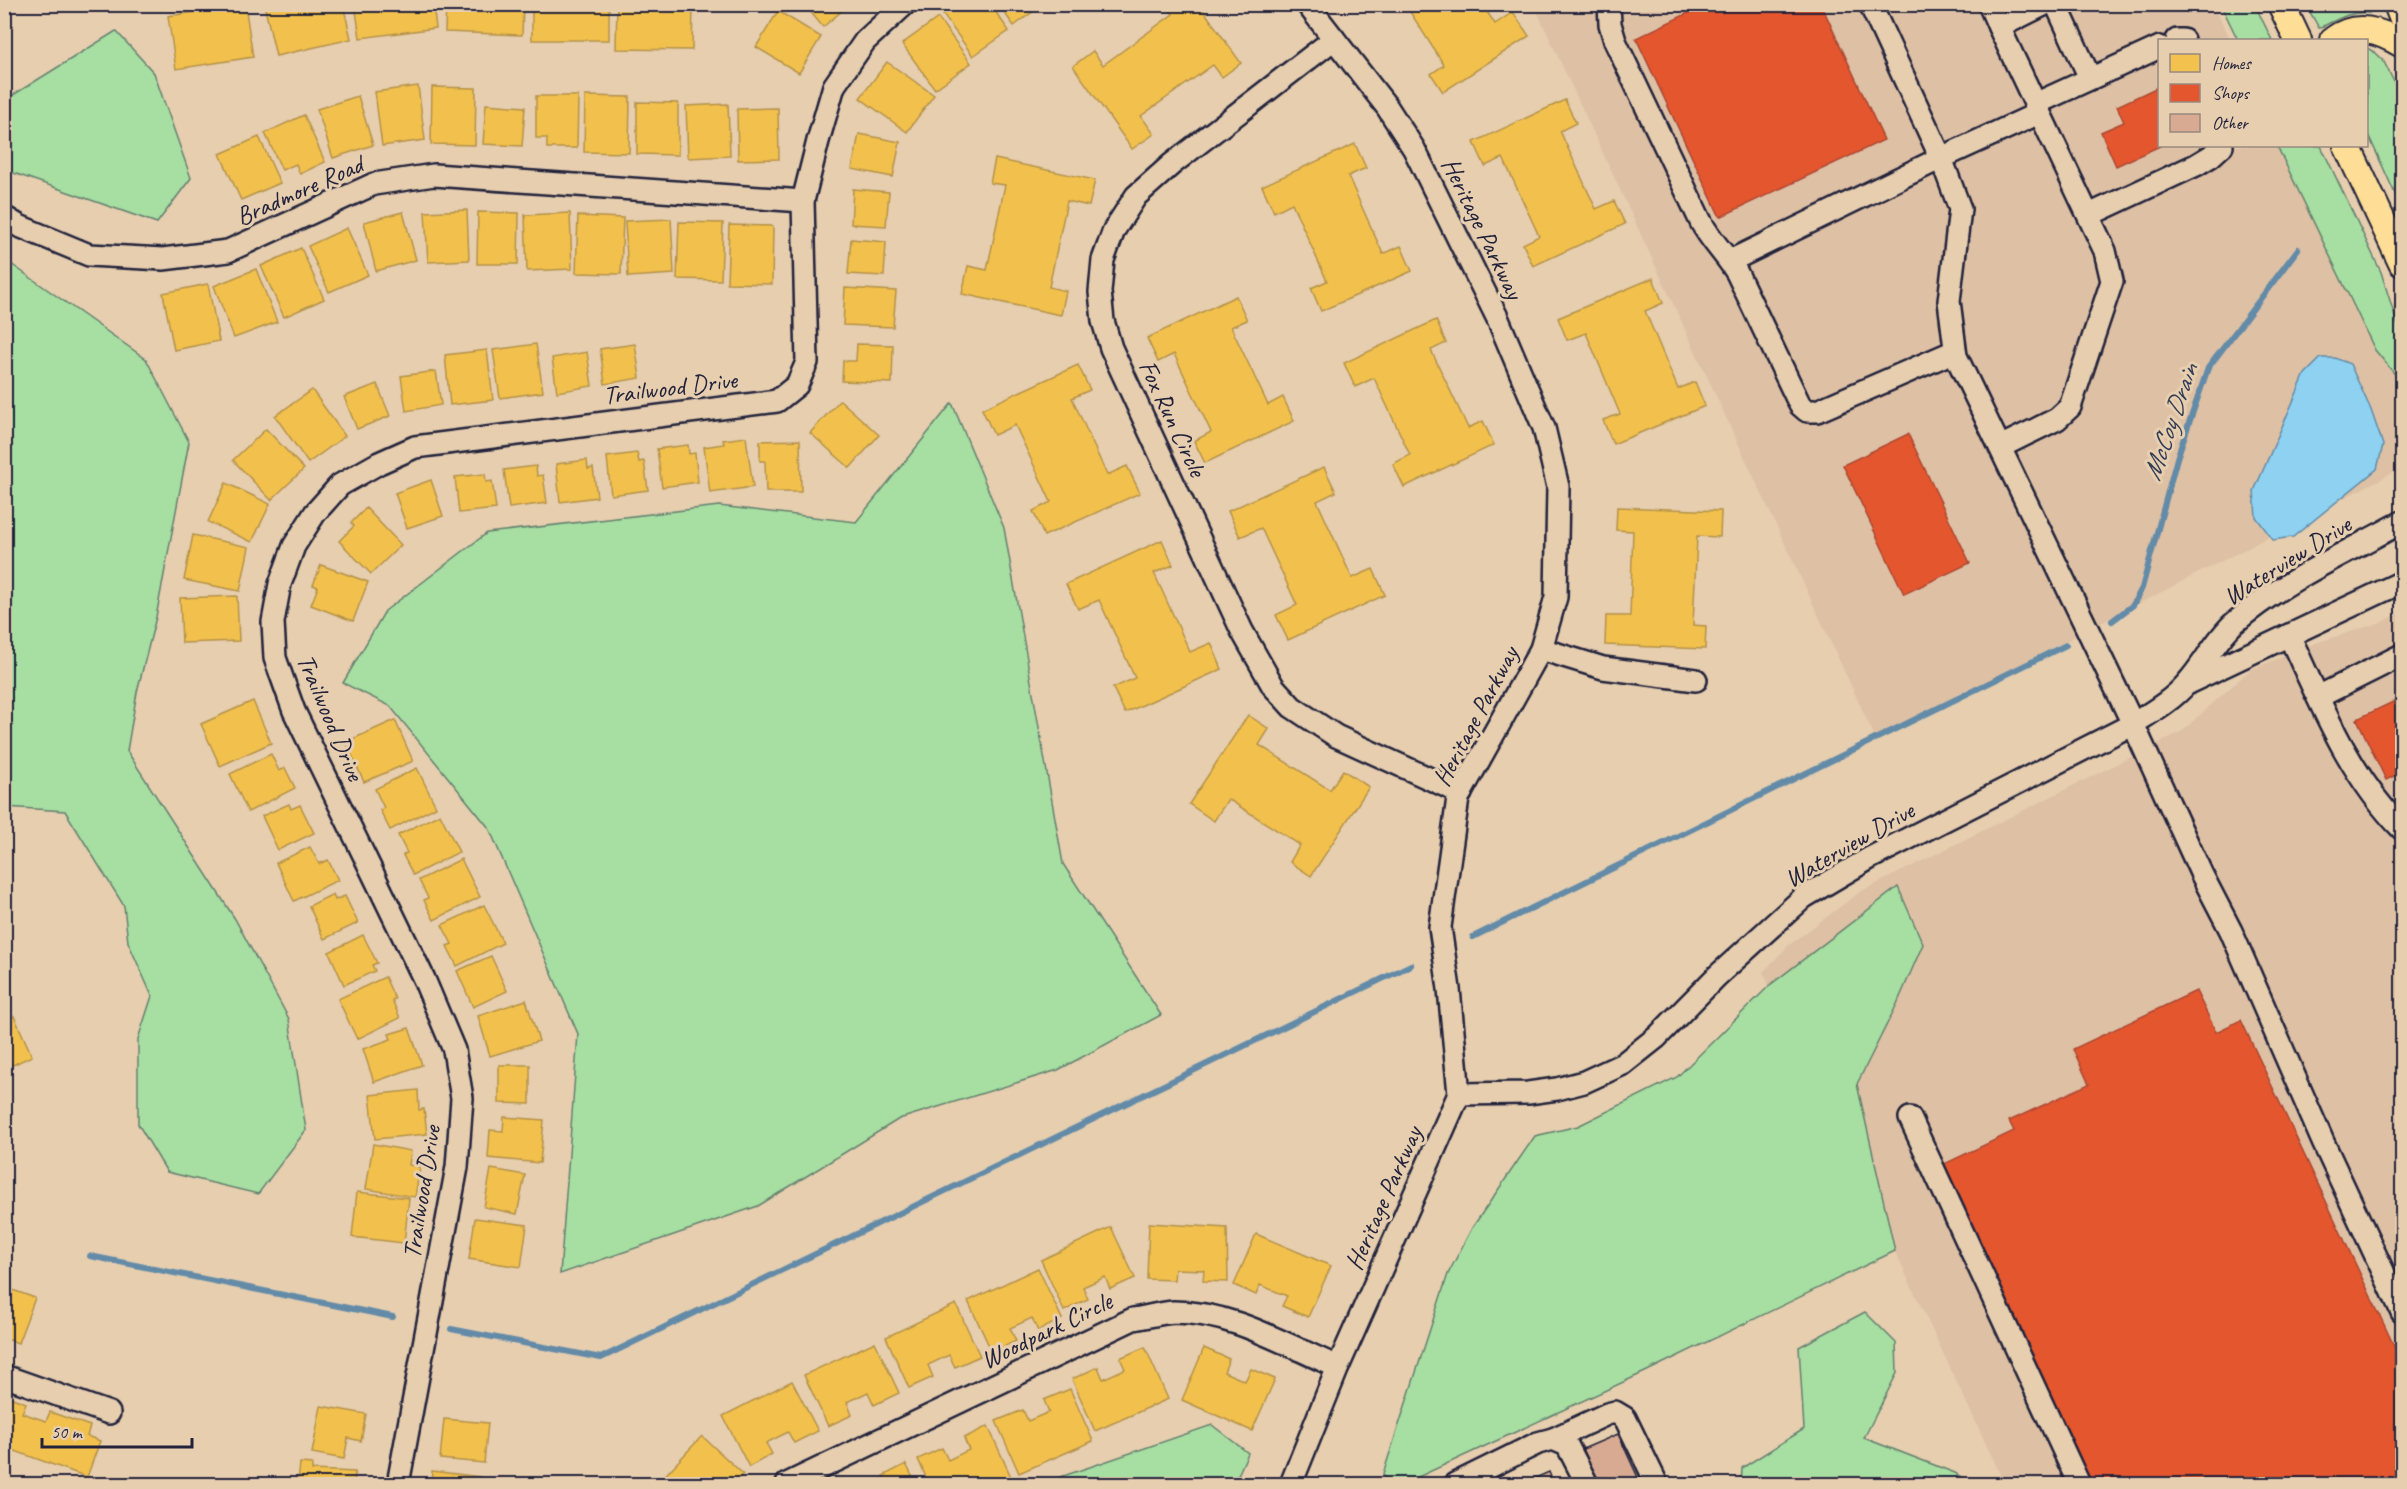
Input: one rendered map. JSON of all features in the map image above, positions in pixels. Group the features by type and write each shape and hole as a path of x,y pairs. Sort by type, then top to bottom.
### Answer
{"main road":[{"path":"2281,4 2298,39"},
{"path":"2397,4 2403,17"},
{"path":"2335,39 2348,32 2362,29 2376,31 2403,44"},
{"path":"2347,147 2403,263"}],"street":[{"name":"Trailwood Drive","path":"398,1485 457,1167 462,1098 454,1050 424,979 294,711 275,658 273,622 280,584 294,546 315,513 340,485 379,463 415,447 777,401 797,384 807,362 803,201 834,86 865,41 905,4"},
{"name":"Heritage Parkway","path":"1290,1485 1338,1368 1459,1094 1449,989 1440,927 1461,793 1541,649 1556,597 1558,487 1544,428 1497,318 1414,149 1387,107 1307,4"},
{"path":"1870,4 1941,158 1960,209 1949,301 1955,351 2133,724 2202,875 2231,931 2323,1142 2403,1312"},
{"path":"1989,4 2105,251 2112,281 2070,407 2057,419 2000,447"},
{"path":"1999,27 2045,4"},
{"path":"2056,4 2090,78"},
{"path":"1612,6 1610,24 1615,41 1701,222 1709,237 1730,261 1800,405 1807,411 1817,411 1955,351"},
{"name":"Fox Run Circle","path":"1334,39 1172,164 1136,196 1114,230 1103,260 1100,292 1103,321 1111,348 1242,631 1273,686 1292,707 1336,736 1461,793"},
{"path":"1730,261 1941,158 2037,109 2090,78 2158,48"},
{"path":"2089,215 2196,165 2221,147"},
{"name":"Bradmore Road","path":"4,217 89,255 163,259 228,251 374,184 434,175 803,201"},
{"name":"Waterview Drive","path":"1459,1094 1528,1093 1557,1089 1584,1082 1623,1064 1657,1037 1717,976 1804,897 1870,858 2133,724 2162,705 2187,684 2232,626 2255,606 2283,588 2403,522"},
{"name":"Waterview Drive","path":"2187,684 2403,582"},
{"path":"2289,635 2359,777 2377,802 2403,830"},
{"path":"1541,649 1603,668 1696,680"},
{"path":"2318,697 2403,655"},
{"path":"1910,1118 2079,1485"},
{"name":"Woodpark Circle","path":"788,1485 1133,1318 1173,1312 1211,1316 1239,1323 1338,1368"},
{"path":"4,1376 109,1413"},
{"path":"1455,1485 1538,1443 1553,1439 1615,1412 1625,1418 1657,1485"},
{"path":"1553,1439 1567,1445 1587,1485"}],"shaded area":[{"path":"1534,5 2213,5 2230,39 2158,39 2158,147 2283,147 2402,389 2402,468 1876,739"},
{"path":"2402,612 2402,1484 2005,1484 1763,972 1788,946 1860,892 2181,732 2250,670 2316,643 2382,622"}],"green space":[{"path":"2221,5 2255,5 2272,39 2238,39"},
{"path":"2306,5 2371,5 2373,9 2369,13 2355,13 2319,28"},
{"path":"116,31 154,73 191,178 157,223 5,170 5,100"},
{"path":"2368,49 2383,60 2402,98 2402,209 2368,134"},
{"path":"2277,147 2321,147 2381,272 2402,339 2402,383 2375,350"},
{"path":"4,259 146,359 189,442 156,617 137,692 127,751 235,919 289,1019 306,1130 258,1194 167,1172 138,1124 138,1039 152,996 128,942 124,906 65,811 6,807 5,805"},
{"path":"952,403 1004,528 1063,864 1161,1015 1058,1070 899,1119 758,1206 560,1274 578,1034 489,828 390,706 343,683 385,611 487,533 719,506 856,522"},
{"path":"1898,887 1923,944 1897,1004 1857,1084 1895,1251 1645,1372 1403,1484 1388,1484 1383,1474 1448,1274 1472,1228 1535,1136 1578,1126 1677,1077 1770,985"},
{"path":"1865,1312 1896,1343 1897,1373 1864,1438 1955,1473 1972,1484 1741,1484 1742,1468 1804,1429 1799,1347"},
{"path":"1212,1425 1248,1453 1234,1484 1040,1484"}],"water":[{"path":"2321,358 2335,358 2350,364 2371,410 2383,445 2377,469 2293,537 2273,540 2256,517 2254,491 2305,374"}],"building: Homes":[{"path":"264,4 343,4 351,39 276,56"},
{"path":"355,4 433,4 436,28 360,38"},
{"path":"446,4 523,4 522,35 445,32"},
{"path":"532,4 609,4 609,40 532,40"},
{"path":"617,4 693,4 692,50 616,49"},
{"path":"804,4 850,4 823,27"},
{"path":"952,4 990,4 1009,31 973,56 941,12"},
{"path":"998,4 1043,4 1014,26"},
{"path":"1165,4 1199,4 1241,63 1222,77 1213,65 1141,116 1154,134 1132,149 1073,66 1093,51 1103,65 1173,14"},
{"path":"1405,4 1482,4 1495,24 1513,12 1529,36 1443,92 1431,74 1444,65"},
{"path":"245,5 253,57 176,69 168,16"},
{"path":"778,11 821,37 799,73 756,47"},
{"path":"938,18 971,63 935,89 902,44"},
{"path":"887,62 934,95 907,132 860,98"},
{"path":"418,86 425,140 382,146 375,92"},
{"path":"432,87 476,88 475,145 431,144"},
{"path":"358,96 373,145 333,158 317,109"},
{"path":"536,96 578,96 577,148 547,148 547,138 536,138"},
{"path":"585,96 630,97 629,153 584,152"},
{"path":"1565,100 1576,123 1560,131 1596,209 1614,201 1625,224 1533,266 1523,244 1539,236 1503,158 1485,166 1474,142"},
{"path":"637,102 678,103 678,155 637,154"},
{"path":"486,104 525,107 522,146 483,144"},
{"path":"728,104 730,156 688,158 686,106"},
{"path":"778,108 779,159 738,160 737,109"},
{"path":"304,115 325,162 300,174 296,164 282,170 265,133"},
{"path":"859,134 900,142 893,177 852,169"},
{"path":"259,137 280,183 241,200 220,154"},
{"path":"1355,144 1366,168 1348,176 1383,254 1401,246 1412,271 1321,311 1311,288 1327,281 1292,203 1274,212 1262,186"},
{"path":"995,159 1095,180 1089,206 1067,201 1049,287 1066,291 1061,315 962,294 968,266 987,270 1005,185 990,183"},
{"path":"853,189 889,192 886,226 851,224"},
{"path":"467,210 469,260 428,262 425,212"},
{"path":"403,212 416,260 376,271 364,222"},
{"path":"478,212 519,213 518,264 477,264"},
{"path":"570,213 572,269 527,271 525,215"},
{"path":"578,216 623,218 621,274 576,273"},
{"path":"671,219 674,274 628,277 625,221"},
{"path":"679,222 723,223 721,280 677,279"},
{"path":"729,225 773,226 772,284 727,283"},
{"path":"347,228 368,275 329,292 308,246"},
{"path":"851,239 886,242 884,276 848,274"},
{"path":"301,248 324,299 284,317 261,266"},
{"path":"256,269 277,322 234,338 214,286"},
{"path":"1653,278 1663,303 1645,311 1678,389 1695,382 1705,406 1613,444 1603,420 1620,414 1586,333 1567,340 1558,318"},
{"path":"208,284 219,341 174,350 163,293"},
{"path":"845,288 896,291 893,327 843,325"},
{"path":"1236,296 1247,320 1231,327 1268,405 1283,397 1294,421 1205,463 1194,441 1211,432 1174,354 1158,362 1147,338"},
{"path":"1436,320 1446,343 1431,350 1468,428 1483,421 1494,445 1404,487 1393,464 1410,455 1374,378 1355,387 1344,363"},
{"path":"536,344 543,392 500,398 493,350"},
{"path":"635,344 640,378 605,384 600,349"},
{"path":"857,344 893,345 892,383 842,381 843,361 856,361"},
{"path":"487,350 493,400 450,405 445,355"},
{"path":"587,352 592,386 557,392 552,358"},
{"path":"1078,365 1090,390 1072,398 1107,475 1127,466 1140,493 1044,536 1033,511 1051,502 1015,425 994,435 982,409"},
{"path":"436,371 441,405 406,411 401,376"},
{"path":"377,384 390,416 357,429 344,397"},
{"path":"312,390 345,436 308,463 275,416"},
{"path":"840,400 879,435 850,468 810,433"},
{"path":"266,429 304,469 271,500 233,460"},
{"path":"746,437 753,487 710,493 704,447 724,444 723,440"},
{"path":"800,440 801,492 766,492 765,461 760,461 760,441"},
{"path":"688,445 689,454 695,453 698,482 662,487 657,449"},
{"path":"637,453 639,462 644,461 648,490 611,495 607,457"},
{"path":"587,460 588,469 593,468 597,497 560,502 556,464"},
{"path":"536,466 537,476 543,475 547,503 509,508 504,470"},
{"path":"1324,467 1336,492 1317,501 1352,578 1373,569 1385,595 1288,640 1276,615 1297,605 1261,528 1240,537 1228,511"},
{"path":"485,474 486,482 492,481 496,509 459,513 455,477"},
{"path":"431,480 443,516 407,528 395,493"},
{"path":"226,483 270,504 252,542 208,522"},
{"path":"1617,507 1721,511 1720,537 1697,536 1693,625 1706,626 1705,649 1605,645 1606,616 1630,616 1633,531 1616,530"},
{"path":"366,508 401,545 371,574 339,541 354,526 351,523"},
{"path":"193,535 249,547 240,591 184,580"},
{"path":"1162,540 1173,565 1154,573 1190,652 1211,643 1222,669 1125,713 1113,688 1135,678 1099,600 1078,609 1066,584"},
{"path":"321,565 368,582 353,621 311,605 318,587 313,585"},
{"path":"237,596 239,641 182,643 180,598"},
{"path":"253,701 271,743 220,766 201,724"},
{"path":"1248,715 1269,729 1259,745 1330,790 1343,770 1369,787 1311,876 1290,862 1300,845 1228,799 1214,821 1189,804"},
{"path":"395,720 413,761 364,782 346,742"},
{"path":"271,754 279,771 285,768 295,788 248,812 230,774"},
{"path":"417,768 436,807 390,830 380,810 384,808 375,789"},
{"path":"289,804 291,809 300,805 314,833 278,850 262,816"},
{"path":"440,814 459,852 413,875 403,855 407,853 398,835"},
{"path":"310,847 319,864 328,860 338,880 294,901 276,863"},
{"path":"461,859 480,897 434,920 424,900 428,898 419,880"},
{"path":"333,894 335,900 345,896 358,923 324,939 309,906"},
{"path":"484,905 503,943 457,966 447,946 452,944 442,925"},
{"path":"363,935 377,963 372,965 375,971 344,985 329,952"},
{"path":"491,956 507,991 473,1007 457,971"},
{"path":"385,977 395,999 392,1000 400,1018 357,1039 338,999"},
{"path":"526,1000 539,1041 490,1056 478,1016"},
{"path":"14,1016 32,1056 4,1069 4,1021"},
{"path":"409,1028 422,1065 374,1082 363,1049 391,1039 389,1034"},
{"path":"499,1065 530,1065 530,1104 499,1103"},
{"path":"418,1090 419,1110 424,1109 427,1134 375,1139 370,1095"},
{"path":"504,1117 544,1120 540,1163 488,1158 490,1130 503,1131"},
{"path":"373,1144 411,1151 409,1165 420,1167 415,1197 366,1189"},
{"path":"491,1169 525,1175 517,1214 484,1207"},
{"path":"357,1192 409,1198 404,1243 352,1237"},
{"path":"475,1218 527,1225 521,1267 469,1259"},
{"path":"1149,1223 1227,1228 1228,1282 1203,1281 1204,1270 1175,1269 1174,1280 1147,1279"},
{"path":"1111,1227 1135,1278 1110,1289 1105,1277 1083,1287 1088,1299 1064,1311 1041,1260"},
{"path":"1256,1234 1331,1266 1308,1317 1282,1306 1287,1296 1260,1285 1256,1295 1234,1285"},
{"path":"1038,1268 1062,1319 1038,1331 1032,1318 1010,1328 1016,1341 992,1352 968,1301"},
{"path":"4,1287 35,1298 18,1343 4,1338"},
{"path":"956,1304 980,1356 955,1367 949,1355 928,1365 933,1377 909,1388 886,1337"},
{"path":"875,1342 899,1393 874,1405 868,1392 847,1402 852,1415 828,1426 804,1375"},
{"path":"1145,1347 1168,1399 1095,1431 1072,1379 1098,1367 1103,1379 1125,1369 1120,1358"},
{"path":"1204,1348 1229,1359 1224,1372 1245,1381 1251,1369 1275,1379 1252,1431 1182,1400"},
{"path":"792,1381 818,1431 794,1443 788,1432 766,1443 772,1454 749,1467 723,1416"},
{"path":"1070,1389 1093,1441 1019,1473 996,1421 1023,1410 1028,1421 1049,1412 1044,1400"},
{"path":"4,1395 26,1403 22,1413 46,1421 50,1412 90,1426 87,1436 100,1441 87,1477 4,1447"},
{"path":"321,1406 366,1414 361,1441 348,1438 344,1459 312,1453"},
{"path":"444,1419 488,1423 484,1463 440,1459"},
{"path":"988,1426 1011,1477 996,1484 929,1484 918,1459 942,1448 948,1460 969,1450 964,1438"},
{"path":"702,1436 743,1474 733,1484 657,1484"},
{"path":"300,1463 312,1464 312,1470 355,1472 354,1484 298,1484"},
{"path":"906,1464 916,1484 887,1484 883,1476"},
{"path":"432,1471 480,1477 479,1484 431,1484"},
{"path":"4,1476 27,1484 4,1484"}],"building: Shops":[{"path":"1707,4 1821,4 1884,140 1720,217 1636,38"},
{"path":"2158,87 2158,147 2116,166 2101,132 2124,122 2117,106"},
{"path":"1908,434 1970,563 1904,594 1843,465"},
{"path":"2397,700 2402,712 2402,772 2386,780 2357,719"},
{"path":"2196,991 2216,1032 2241,1020 2402,1363 2402,1484 2090,1484 1940,1166 2014,1131 2009,1121 2089,1084 2073,1049"}],"building: Other":[{"path":"1618,1434 1641,1484 1599,1484 1583,1449"},
{"path":"1549,1472 1554,1484 1522,1484"}],"waterway":[{"name":"McCoy Drain","path":"2112,621 2133,605 2142,588 2177,458 2208,368 2298,249"},
{"path":"1473,937 2066,645"},
{"path":"451,1329 601,1358 1411,965"},
{"path":"90,1256 393,1317"}]}
